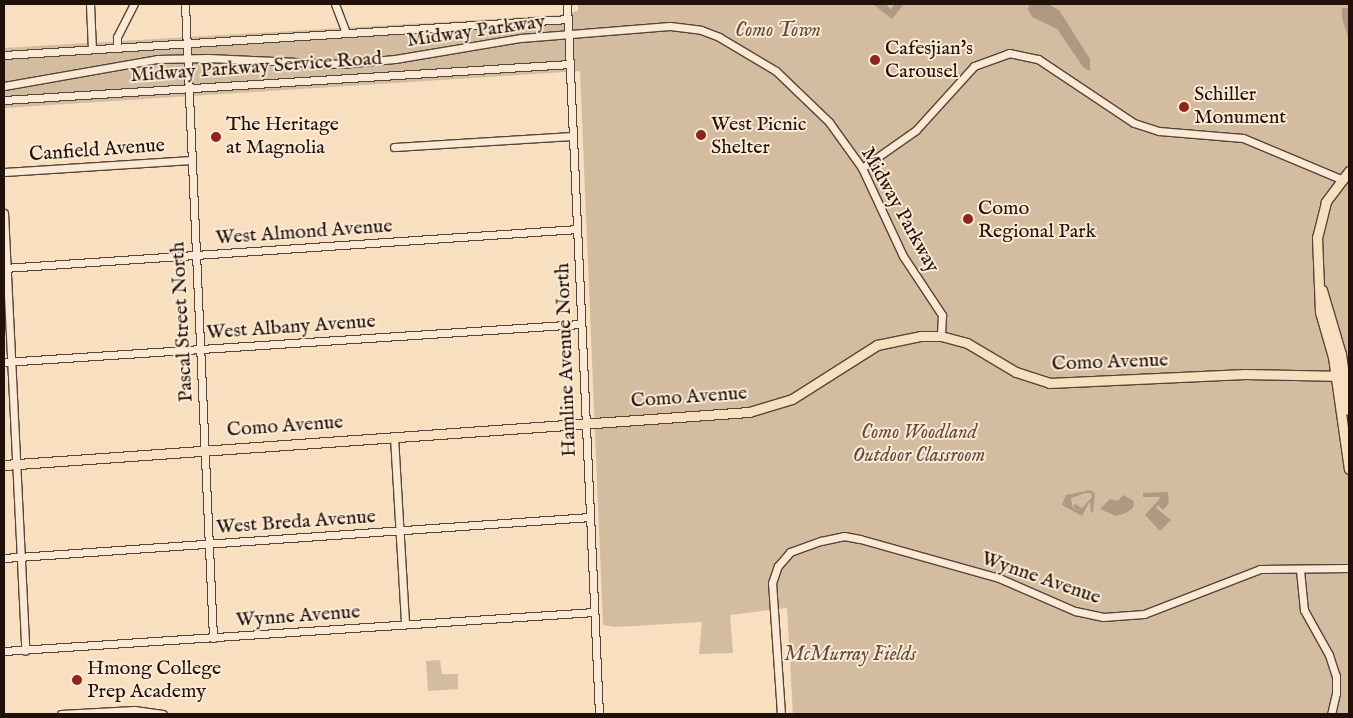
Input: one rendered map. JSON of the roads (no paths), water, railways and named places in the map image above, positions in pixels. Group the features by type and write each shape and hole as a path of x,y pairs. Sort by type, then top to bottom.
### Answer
{"main road":[{"path":"1349,171 1341,180 1321,214 1317,244 1322,324 1344,375 1349,410"},
{"name":"Como Avenue","path":"4,461 16,462 394,437 765,409 792,399 877,345 910,336 941,336 975,347 1016,372 1049,382 1245,374 1344,375"},
{"path":"1344,375 1349,469"},
{"name":"Como Avenue","path":"4,465 16,462"}],"street":[{"path":"90,4 92,49"},
{"path":"117,48 117,37 134,4"},
{"name":"Pascal Street North","path":"185,4 213,638"},
{"path":"335,4 346,33"},
{"name":"Hamline Avenue North","path":"567,4 584,422 599,714"},
{"name":"Midway Parkway Service Road","path":"4,55 568,18"},
{"name":"Midway Parkway","path":"4,86 134,62 187,58 341,64 400,58 506,40 670,26 701,30 719,37 776,71 809,99 862,168 903,256 942,315 941,336"},
{"path":"862,168 916,130 974,66 1009,53 1038,58 1134,123 1159,131 1243,138 1341,180"},
{"name":"Midway Parkway Service Road","path":"4,100 570,64"},
{"path":"394,147 573,136"},
{"name":"Canfield Avenue","path":"4,172 192,160"},
{"path":"4,213 7,362 16,462 19,557 25,650"},
{"name":"West Almond Avenue","path":"5,268 577,230"},
{"name":"West Albany Avenue","path":"7,362 581,324"},
{"path":"394,437 398,532 405,624"},
{"name":"West Breda Avenue","path":"4,558 398,532 590,517"},
{"name":"Wynne Avenue","path":"781,714 772,583 778,566 790,552 844,536 999,578 1075,611 1103,617 1144,614 1260,569 1347,568"},
{"path":"1300,570 1304,610 1329,655 1336,676 1336,693 1331,714"},
{"name":"Wynne Avenue","path":"4,651 594,612"},
{"path":"61,714 129,710 163,714"}],"place":[{"name":"Cafesjian's Carousel","path":"875,60"},
{"name":"Schiller Monument","path":"1184,107"},
{"name":"West Picnic Shelter","path":"701,135"},
{"name":"The Heritage at Magnolia","path":"216,137"},
{"name":"Como Regional Park","path":"968,219"},
{"name":"Hmong College Prep Academy","path":"77,680"}],"park label":[{"name":"Como Town","path":"778,30"},
{"name":"Como Woodland Outdoor Classroom","path":"919,444"},
{"name":"McMurray Fields","path":"850,654"}]}
